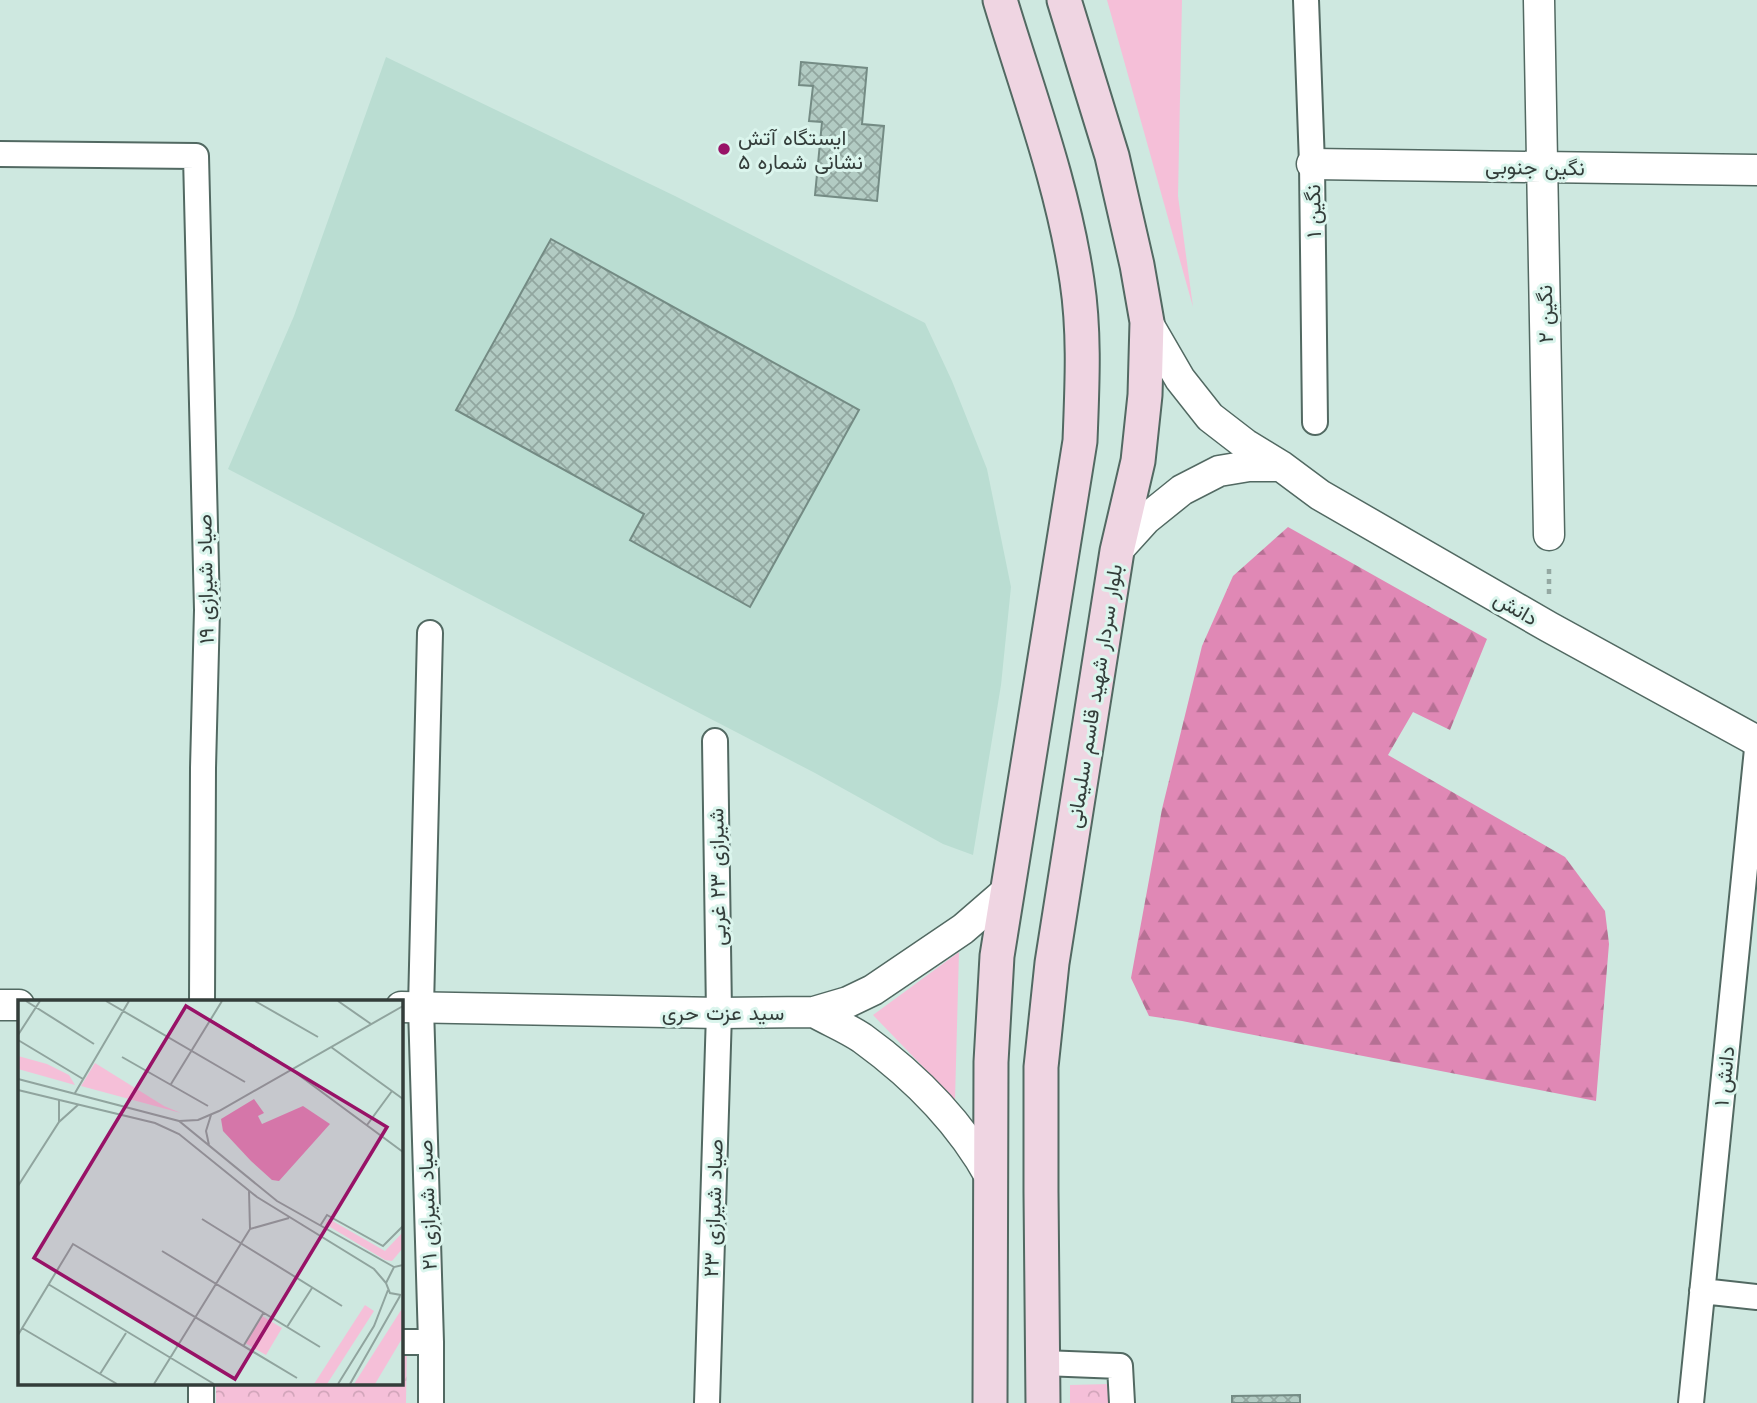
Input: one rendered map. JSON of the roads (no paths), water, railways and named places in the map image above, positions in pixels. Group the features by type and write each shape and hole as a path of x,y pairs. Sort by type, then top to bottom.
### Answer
{"main road":[{"path":"990,1403 991,1062 996,969 1080,441 1084,361 1077,283 1062,203 1000,0"},
{"name":"بلوار سردار شهید قاسم سلیمانی","path":"1043,1403 1041,1067 1052,963 1117,551 1138,461 1145,396 1147,322 1112,156 1064,0"}],"street":[{"name":"نگین ۱","path":"1306,0 1312,164 1315,422"},
{"name":"نگین ۲","path":"1539,0 1549,535"},
{"name":"صیاد شیرازی ۱۹","path":"0,154 196,156 207,610 202,781 202,1000"},
{"name":"نگین جنوبی","path":"1312,164 1757,170"},
{"name":"دانش","path":"1147,322 1180,379 1210,416 1245,444 1320,495 1549,628 1757,741"},
{"path":"1117,551 1146,519 1182,490 1219,471 1249,466 1281,466"},
{"name":"صیاد شیرازی ۲۱","path":"430,633 411,1007 431,1342 430,1403"},
{"name":"شیرازی ۲۳ غربی","path":"715,741 719,1013"},
{"name":"دانش ۱","path":"1690,1403 1757,749"},
{"name":"سید عزت حری","path":"411,1007 719,1013 814,1012 848,1002 873,990 963,929 1008,890"},
{"path":"0,1005 18,1005"},
{"path":"814,1012 861,1038 928,1094 957,1127 990,1178"},
{"name":"صیاد شیرازی ۲۳","path":"707,1403 719,1013"},
{"path":"1702,1292 1757,1297"},
{"path":"402,1342 431,1342"},
{"path":"1043,1363 1121,1366 1122,1403"}],"place":[{"name":"ایستگاه آتش نشانی شماره ۵","path":"724,149"}]}
